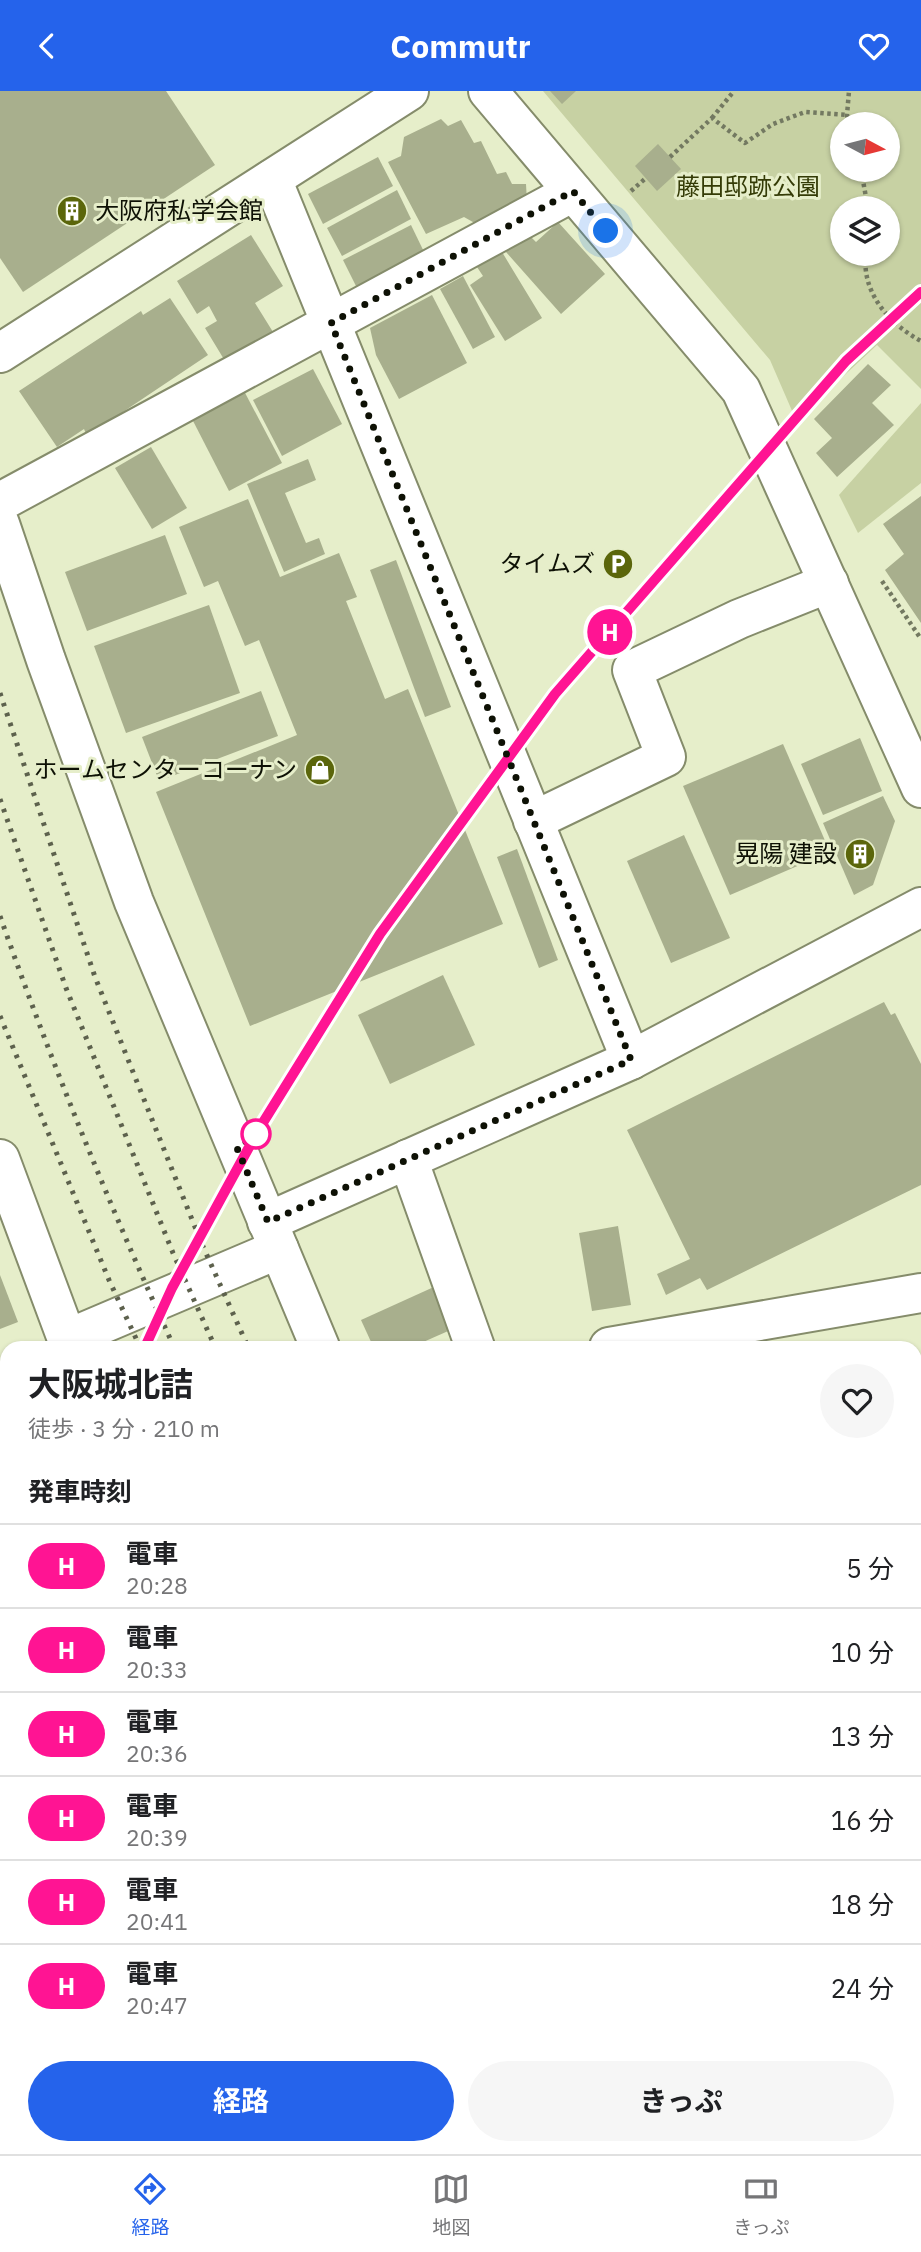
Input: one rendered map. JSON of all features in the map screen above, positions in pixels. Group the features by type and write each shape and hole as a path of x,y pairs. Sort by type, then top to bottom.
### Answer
{"street":[{"path":"0,353 409,91"},
{"path":"488,91 741,390 921,788"},
{"path":"272,179 631,1060"},
{"path":"0,502 573,191"},
{"path":"0,524 134,902 317,1341"},
{"path":"533,821 666,757 632,670 739,619 829,583"},
{"path":"73,1341 273,1235 408,1159 631,1060 921,907"},
{"path":"0,1159 68,1341"},
{"path":"408,1159 473,1341"},
{"path":"644,1341 921,1293"}],"path":[{"path":"670,157 712,118 734,91"},
{"path":"846,112 849,91"},
{"path":"712,118 745,143 773,124 805,111 830,113"},
{"path":"866,266 867,282 878,303 890,319 921,341"},
{"path":"876,574 921,639"}],"green space":[{"name":"藤田邸跡公園","path":"543,91 921,91 921,389 877,345 796,420 770,360"},
{"path":"921,403 921,483 858,533 839,495"}],"building":[{"name":"大阪府私学会館","path":"0,91 166,91 215,165 23,292 0,258"},
{"path":"550,91 576,91 562,104"},
{"path":"441,119 448,126 461,120 474,143 481,141 497,174 506,172 512,184 526,184 527,202 480,226 464,217 426,234 388,162 401,156 404,137"},
{"path":"658,144 681,169 657,191 635,166"},
{"path":"378,157 393,186 323,224 308,194"},
{"path":"397,190 411,219 342,256 327,228"},
{"path":"558,222 605,274 561,314 506,252 527,233 536,242"},
{"path":"411,225 426,256 359,292 343,260"},
{"path":"251,235 283,286 255,303 273,332 225,361 205,328 217,321 209,306 197,314 177,281"},
{"path":"502,252 542,318 505,341 470,285 483,276 477,267"},
{"path":"463,276 495,337 473,349 440,289"},
{"path":"432,295 467,363 399,399 376,355 370,328"},
{"path":"170,298 208,355 87,436 84,429 57,447 19,391 141,311 143,315"},
{"path":"868,364 891,385 872,403 894,425 837,477 816,453 832,438 814,419"},
{"path":"313,369 342,424 282,456 253,400"},
{"path":"243,389 282,463 229,491 191,417"},
{"path":"151,447 187,508 152,529 115,468"},
{"path":"308,459 316,480 285,493 306,543 319,538 325,554 284,572 247,484"},
{"path":"921,496 921,623 885,570 904,554 883,524"},
{"path":"248,499 280,577 339,553 357,597 346,601 385,699 408,689 503,924 250,1026 156,792 297,735 259,640 245,646 218,581 204,587 179,527"},
{"path":"165,535 187,594 87,631 65,572"},
{"path":"396,560 451,707 425,717 370,570"},
{"path":"209,605 240,693 126,733 94,646"},
{"path":"261,691 278,736 159,781 142,737"},
{"path":"860,738 882,791 823,815 801,764"},
{"path":"783,744 830,852 730,895 683,786"},
{"name":"晃陽 建設","path":"883,796 895,821 873,885 854,895 823,823"},
{"path":"684,835 730,938 671,963 627,861"},
{"path":"517,849 558,960 539,968 497,857"},
{"path":"443,975 475,1045 390,1084 358,1015"},
{"path":"884,1002 891,1015 895,1013 921,1064 921,1185 707,1290 700,1278 666,1295 657,1274 690,1259 627,1130"},
{"path":"618,1226 631,1305 592,1311 579,1233"},
{"path":"0,1275 18,1322 0,1329"},
{"path":"436,1286 455,1328 426,1341 371,1341 361,1320"}],"railway":[{"path":"0,693 95,977 201,1242 245,1341"},
{"path":"0,799 66,988 173,1253 212,1341"},
{"path":"0,916 82,1134 171,1341"},
{"path":"0,1016 109,1280 137,1341"}],"train":[{"name":"H","path":"148,1341 172,1288 259,1129 380,934 555,694 846,361 921,292"}],"place":[{"name":"大阪府私学会館","path":"72,211"},
{"name":"タイムズ","path":"618,564"},
{"name":"ホームセンターコーナン","path":"320,770"},
{"name":"晃陽 建設","path":"860,854"}],"route":[{"path":"256,1134 237,1148 268,1222 631,1060 331,323 573,191 606,231"}]}
